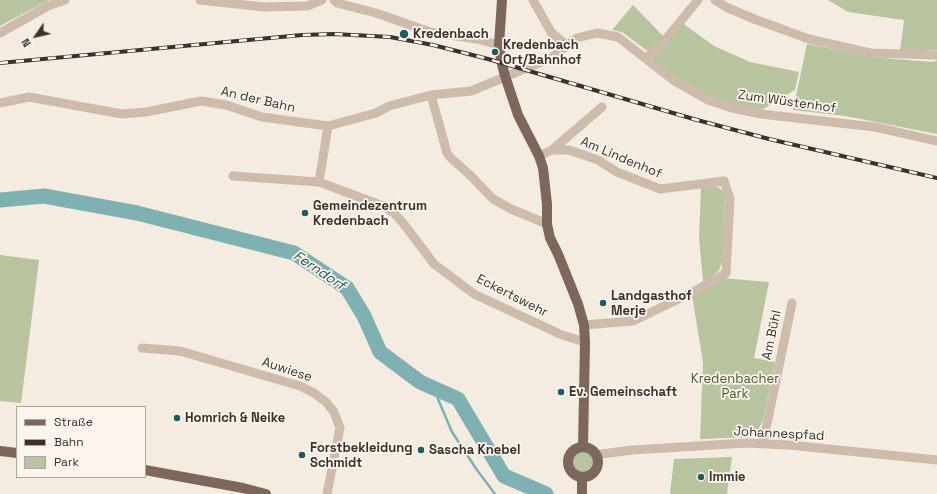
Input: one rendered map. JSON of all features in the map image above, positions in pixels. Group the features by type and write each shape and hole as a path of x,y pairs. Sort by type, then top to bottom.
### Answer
{"main road":[{"path":"502,0 499,45 504,76 518,115 539,156 543,168 547,224 550,238 578,304 584,325 583,447"},
{"path":"583,447 591,449 597,456 598,462 595,471 590,475 582,477 578,476 572,472 568,466 568,458 572,450 583,447"},
{"path":"0,451 16,453"},
{"path":"146,470 243,488 266,494"},
{"path":"582,477 582,494"}],"street":[{"path":"200,0 264,8 307,6 322,0"},
{"path":"334,0 337,3 376,13 430,32 477,38 499,45"},
{"path":"533,0 551,32 567,46"},
{"path":"646,58 656,51 698,0"},
{"path":"715,0 726,7 754,19 809,39 870,53 937,55"},
{"path":"0,33 48,6 61,1"},
{"name":"Zum Wüstenhof","path":"504,76 551,58 577,38 597,33 618,37 673,80 708,100 732,108 761,114 875,127 937,141"},
{"name":"An der Bahn","path":"0,103 29,97 122,114 146,112 201,101 226,105 262,117 328,126 376,113 389,106 431,95 471,91 504,76"},
{"path":"431,95 447,153 451,158 494,199 511,209 547,224"},
{"name":"Am Lindenhof","path":"539,156 552,150 602,107"},
{"path":"319,182 328,126"},
{"name":"Am Lindenhof","path":"552,150 569,150 598,160 617,172 660,189 724,181 730,199 726,272 684,297 633,321 584,325"},
{"name":"Eckertswehr","path":"233,176 319,182 383,206 394,213 403,223 434,264 474,294 562,335 585,342"},
{"name":"Am Bühl","path":"763,443 792,303"},
{"name":"Auwiese","path":"142,348 180,351 300,386 314,392 326,402 334,412 340,428 327,494"},
{"name":"Johannespfad","path":"597,456 601,454 633,450 763,443 937,460"}],"green space":[{"path":"0,0 49,0 0,26"},
{"path":"828,0 937,0 937,50 900,51 904,20 848,12"},
{"path":"633,5 664,37 650,53 622,32 612,30"},
{"path":"681,22 714,46 750,62 799,72 795,90 760,111 730,106 710,97 675,77 652,59"},
{"path":"807,44 870,57 933,62 937,60 937,134 845,116 793,110"},
{"path":"715,186 721,189 725,196 724,257 719,270 712,277 703,281 699,238 701,188"},
{"path":"0,255 39,260 21,403 0,401"},
{"name":"Kredenbacher Park","path":"722,278 769,282 754,358 775,362 763,420 757,432 750,437 700,439 703,362 692,295"},
{"path":"582,447 593,451 597,462 593,473 582,477 571,473 567,462 571,451"},
{"name":"Immie","path":"732,457 727,494 670,494 674,459"}],"waterway":[{"name":"Ferndorf","path":"0,200 44,196 137,213 294,253 347,288 364,316 380,352 420,382 458,399 504,476 546,494"},
{"path":"435,388 452,432 495,494"}],"railway":[{"path":"0,63 302,35 334,34 390,37 433,45 488,59 697,120 769,139 937,178"}],"place":[{"name":"Kredenbach","path":"404,34"},
{"name":"Kredenbach Ort/Bahnhof","path":"495,52"},
{"name":"Gemeindezentrum Kredenbach","path":"305,213"},
{"name":"Landgasthof Merje","path":"603,303"},
{"name":"Ev. Gemeinschaft","path":"561,392"},
{"name":"Homrich & Neike","path":"177,418"},
{"name":"Sascha Knebel","path":"421,450"},
{"name":"Forstbekleidung Schmidt","path":"302,455"},
{"name":"Immie","path":"701,477"}]}
